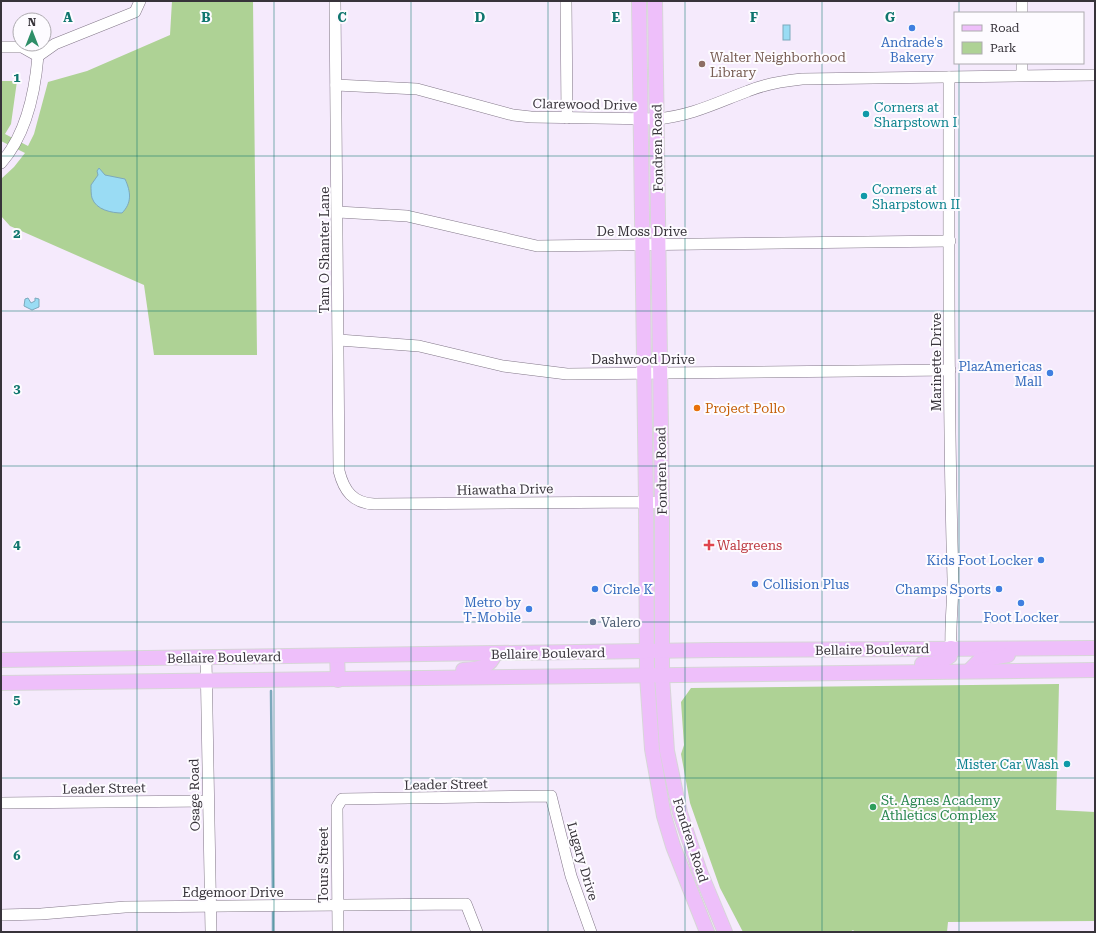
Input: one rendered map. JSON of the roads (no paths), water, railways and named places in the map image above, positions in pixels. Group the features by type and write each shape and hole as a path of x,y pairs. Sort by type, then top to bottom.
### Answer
{"main road":[{"name":"Fondren Road","path":"639,1 639,119 645,373 647,676 652,749 664,816 672,846 707,932"},
{"name":"Fondren Road","path":"655,1 662,503 662,676 666,752 680,813 700,872 725,932"},
{"name":"Bellaire Boulevard","path":"1,660 648,651 1024,647 1095,648"},
{"path":"968,671 980,660 1018,653 1024,647"},
{"path":"873,673 892,666 941,662 950,656 951,648"},
{"path":"422,679 441,671 479,669 492,662 494,653"},
{"path":"337,656 338,680"},
{"name":"Bellaire Boulevard","path":"1,683 1095,670"},
{"path":"664,816 680,813"}],"street":[{"path":"1,163 20,134 35,82 38,56 55,44 135,12 140,1"},
{"name":"Tam O Shanter Lane","path":"335,1 338,212 339,471 342,482 350,496"},
{"path":"566,1 567,118"},
{"path":"1022,1 1022,12"},
{"path":"1,47 26,49 38,56"},
{"path":"1022,64 1022,75"},
{"name":"Clarewood Drive","path":"336,85 416,89 513,115 531,117 656,119 696,112 748,90 771,83 790,80 815,78 1095,74"},
{"name":"Marinette Drive","path":"949,77 950,370 953,595 950,627 951,648"},
{"name":"De Moss Drive","path":"338,212 407,216 538,246 950,241"},
{"name":"Dashwood Drive","path":"339,340 419,346 503,366 544,372 660,373 950,370"},
{"name":"Hiawatha Drive","path":"350,496 358,501 374,504 662,503"},
{"name":"Osage Road","path":"206,657 211,932"},
{"name":"Leader Street","path":"342,799 551,796"},
{"name":"Lugary Drive","path":"551,796 571,876 592,932"},
{"name":"Tours Street","path":"338,932 337,807 342,799"},
{"name":"Leader Street","path":"1,803 208,801"},
{"name":"Edgemoor Drive","path":"1,915 41,914 125,907 466,904 477,932"}],"water":[{"path":"783,25 790,25 790,40 783,40"},
{"path":"99,168 105,175 125,179 130,197 128,205 122,213 105,210 94,202 91,185 98,175 97,171"},
{"path":"28,298 31,303 35,301 35,298 39,299 39,307 32,310 24,306 25,299"}],"waterway":[{"path":"271,691 273,902"},
{"path":"273,909 273,932"}],"place":[{"name":"Andrade's Bakery","path":"912,28"},
{"name":"Walter Neighborhood Library","path":"702,64"},
{"name":"Corners at Sharpstown I","path":"866,114"},
{"name":"Corners at Sharpstown II","path":"864,196"},
{"name":"PlazAmericas Mall","path":"1050,373"},
{"name":"Project Pollo","path":"697,408"},
{"name":"Walgreens","path":"709,545"},
{"name":"Kids Foot Locker","path":"1041,560"},
{"name":"Collision Plus","path":"755,584"},
{"name":"Circle K","path":"595,589"},
{"name":"Champs Sports","path":"999,589"},
{"name":"Foot Locker","path":"1021,603"},
{"name":"Metro by T-Mobile","path":"529,609"},
{"name":"Valero","path":"593,622"},
{"name":"Mister Car Wash","path":"1067,764"},
{"name":"St. Agnes Academy Athletics Complex","path":"873,807"}]}
